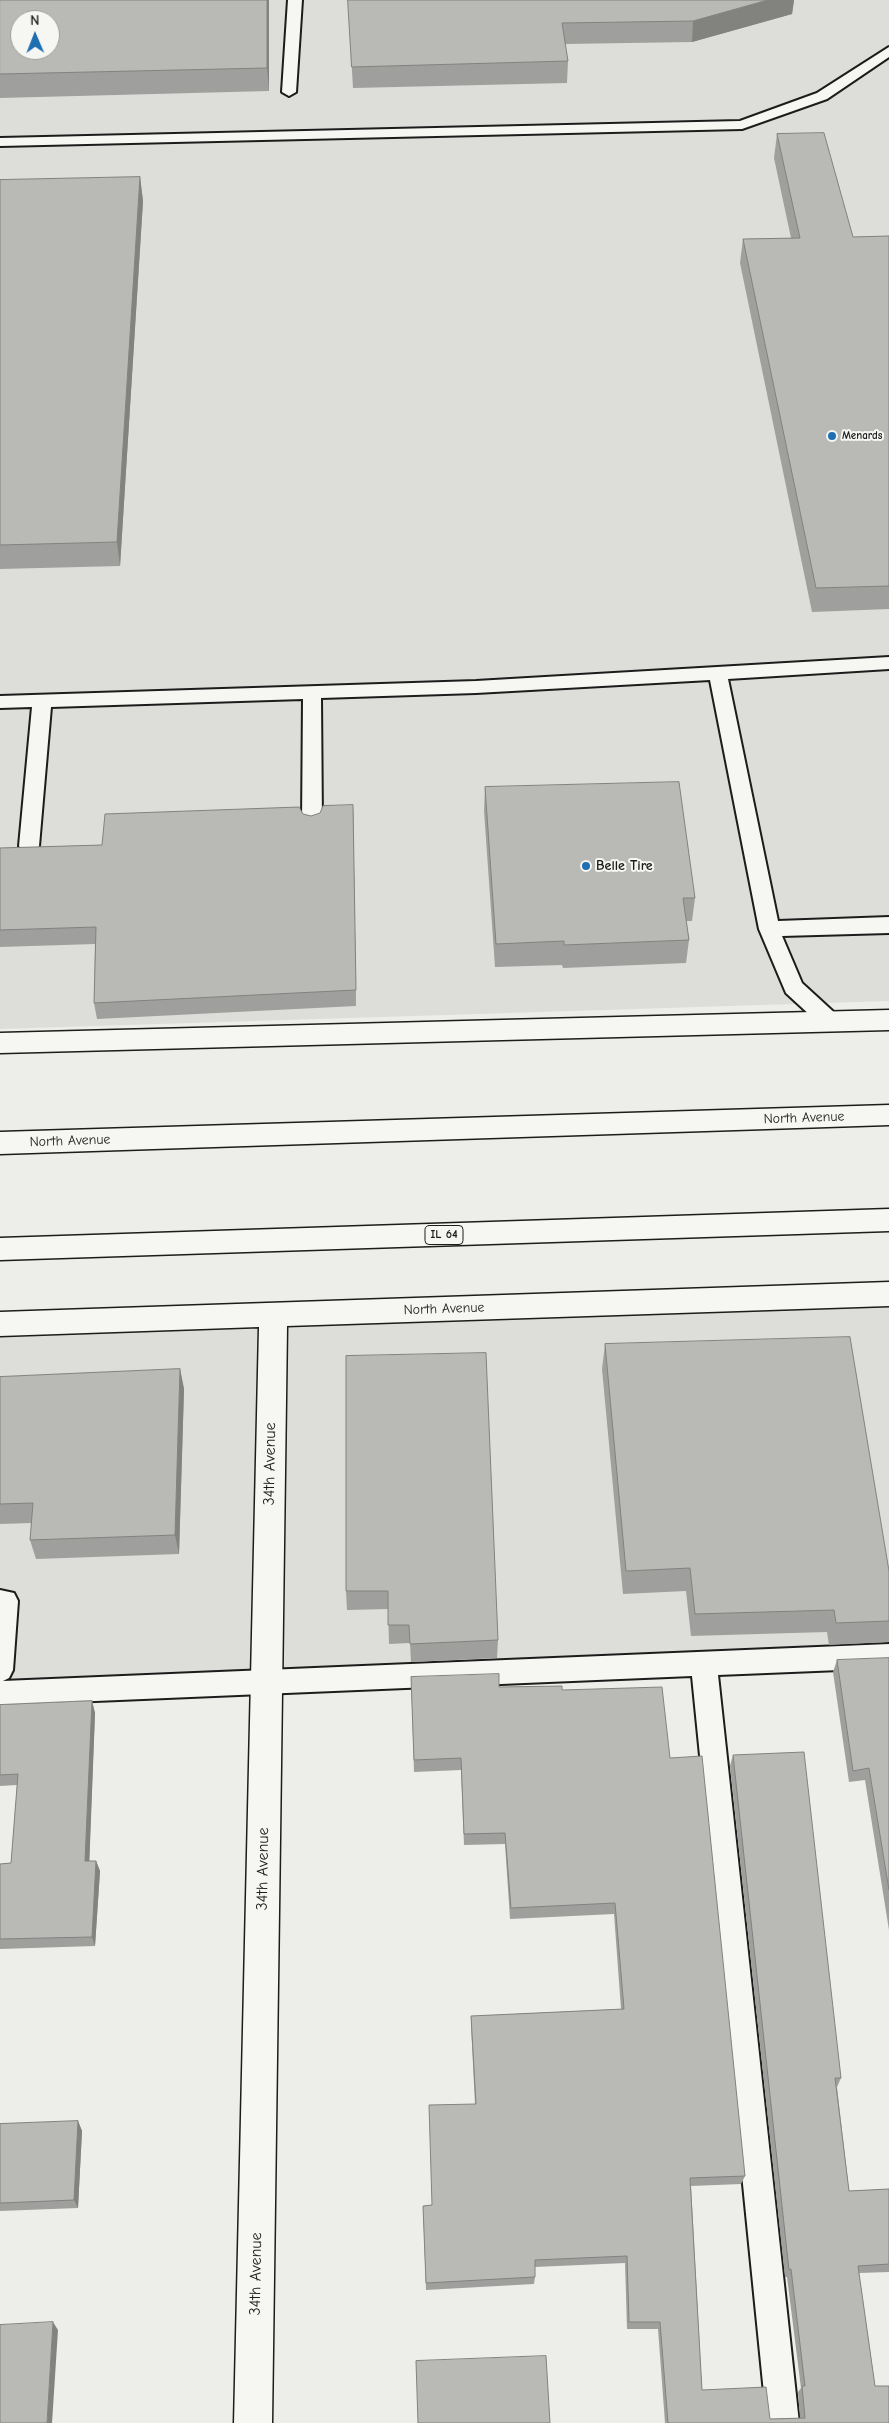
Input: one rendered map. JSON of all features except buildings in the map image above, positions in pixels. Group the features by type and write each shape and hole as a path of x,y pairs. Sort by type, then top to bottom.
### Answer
{"street":[{"path":"0,1042 889,1020"},
{"name":"North Avenue","path":"0,1143 889,1115"},
{"name":"IL 64","path":"0,1249 889,1220"},
{"name":"North Avenue","path":"0,1324 889,1294"},
{"name":"34th Avenue","path":"253,2423 273,1314"}],"lane":[{"path":"289,92 295,0"},
{"path":"0,142 742,125 822,96 889,51"},
{"path":"0,702 476,687 889,663"},
{"path":"718,673 769,929 793,987 831,1022"},
{"path":"312,692 312,824"},
{"path":"29,846 42,701"},
{"path":"769,929 889,925"},
{"path":"0,1601 5,1601 0,1670"},
{"path":"0,1693 889,1656"},
{"path":"704,1663 782,2423"}],"shaded area":[{"path":"0,0 889,0 889,1001 0,1029"},
{"path":"889,1294 889,1656 0,1694 0,1324"}],"place":[{"name":"Menards","path":"832,436"},
{"name":"Belle Tire","path":"586,866"}]}
